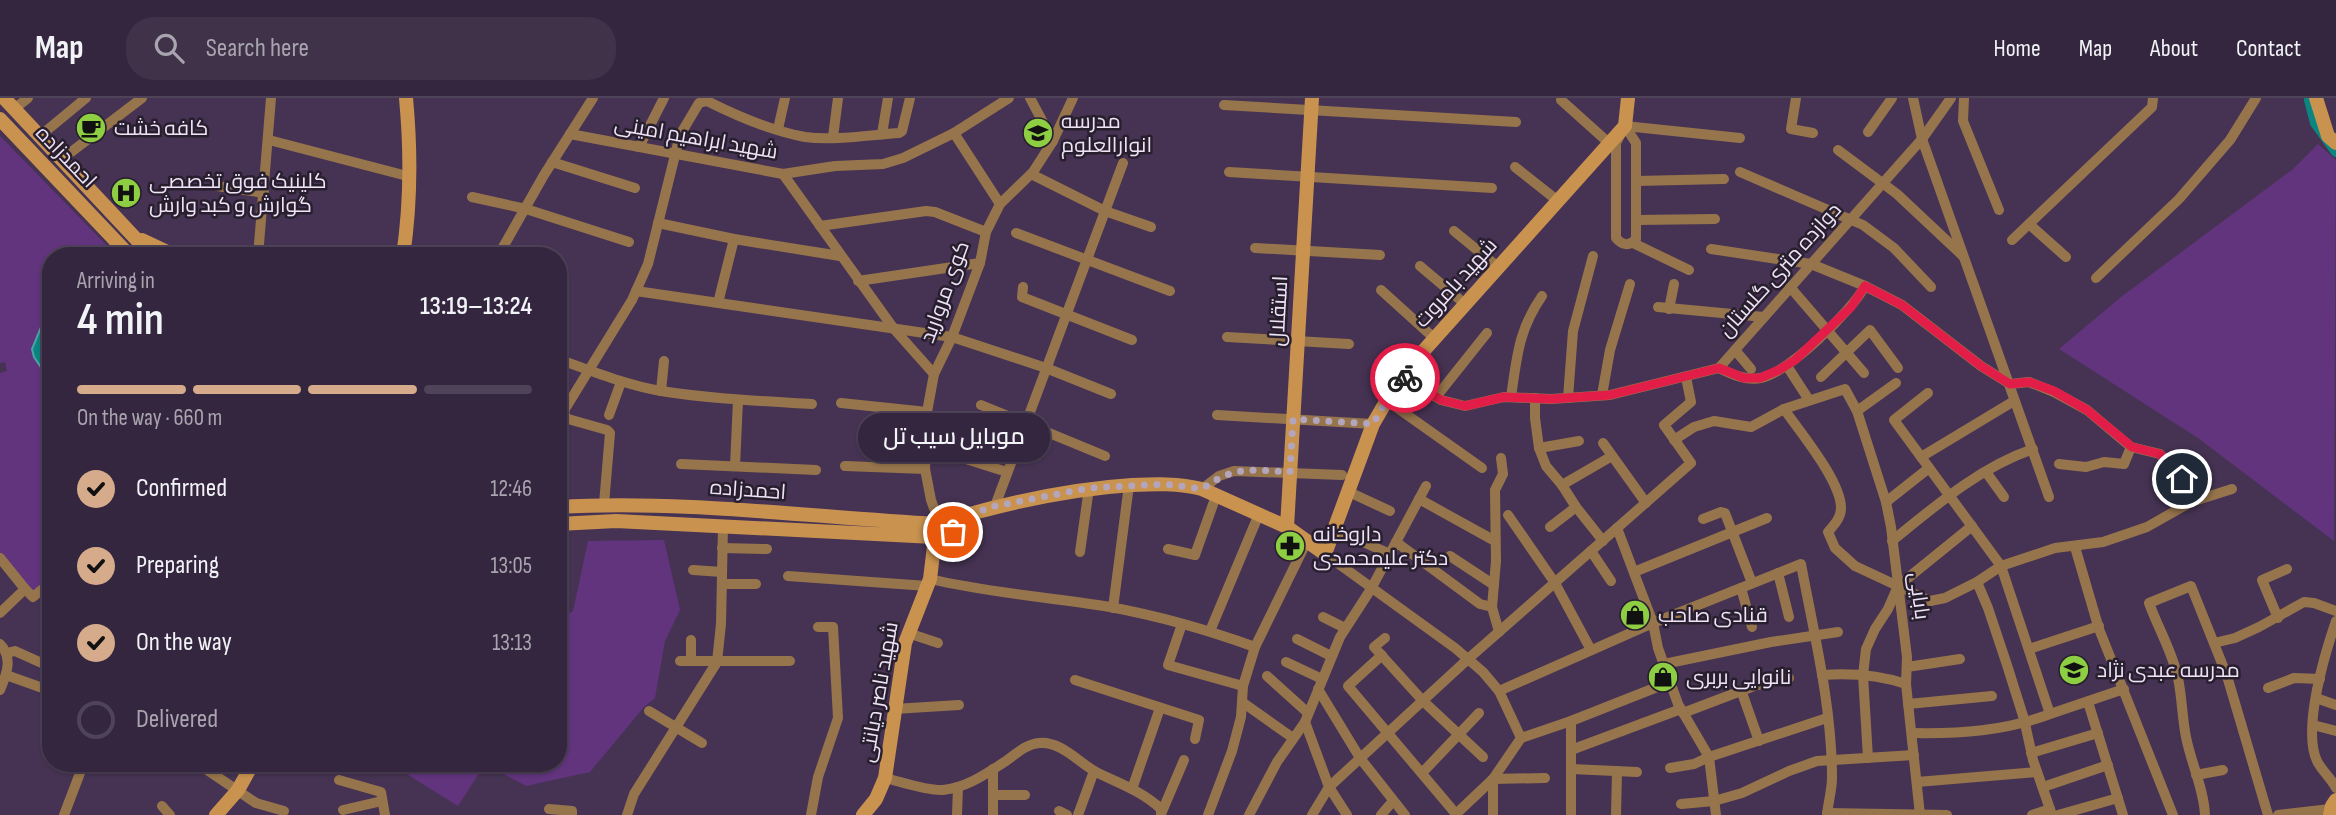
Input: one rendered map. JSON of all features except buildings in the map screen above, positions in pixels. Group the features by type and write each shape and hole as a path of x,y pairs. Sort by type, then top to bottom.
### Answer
{"main road":[{"path":"404,247 411,177 407,98"},
{"path":"1625,126 1628,98"},
{"path":"2316,98 2329,136 2336,143"},
{"name":"احمدزاده","path":"9,104 144,247"},
{"name":"استقلال","path":"1287,527 1312,104"},
{"name":"احمدزاده","path":"0,118 122,247"},
{"name":"شهید بامروت","path":"1325,554 1373,424 1401,376 1625,126"},
{"name":"احمدزاده","path":"135,236 158,247"},
{"name":"شهید ناصر دیانتی","path":"863,815 876,799 885,778 908,633 929,580 942,531 974,513 995,506 1089,488 1164,484 1202,489 1287,527 1325,554"},
{"name":"احمدزاده","path":"567,506 604,504 663,506 942,531"},
{"path":"662,523 663,506"},
{"name":"احمدزاده","path":"567,524 616,521 942,531"},
{"path":"216,815 238,790 248,772"}],"street":[{"path":"9,104 28,98"},
{"path":"40,136 86,98"},
{"path":"62,159 142,98"},
{"path":"259,247 271,98"},
{"path":"503,247 552,162 593,98"},
{"path":"639,147 664,98"},
{"path":"779,129 785,98"},
{"path":"833,137 838,98"},
{"path":"882,134 888,98"},
{"path":"567,406 636,291 648,264 680,135 702,101 805,137 833,137 902,131 909,98"},
{"name":"شهید ابراهیم امینی","path":"570,134 783,174 835,166 883,164 917,152 954,133 1009,98"},
{"path":"1030,98 1053,141"},
{"name":"کوی مروارید","path":"942,531 931,500 925,468 927,412 934,374 952,337 980,263 986,232 1000,204 1031,174 1053,141 1073,98"},
{"path":"1797,98 1791,129 1813,133"},
{"path":"1868,132 1892,98"},
{"path":"1913,98 1922,139 2049,497"},
{"name":"دوازده متری گلستان","path":"1401,376 1436,397 1465,406 1504,397 1568,398 1602,395 1719,368 1922,139 1951,98"},
{"path":"1964,98 1963,121 1999,210"},
{"path":"2012,240 2152,107 2153,98"},
{"path":"2096,278 2179,199 2230,140 2256,98"},
{"path":"1562,100 1610,144"},
{"path":"1224,105 1312,104 1517,122"},
{"path":"1625,126 1740,138"},
{"path":"1625,126 1636,143 1637,220 1636,239 1633,243"},
{"path":"1625,126 1616,143 1616,238 1621,243 1633,243 1689,270"},
{"path":"954,133 1000,204"},
{"path":"269,140 411,177"},
{"path":"1838,150 1884,182 1965,258"},
{"path":"552,162 635,188"},
{"path":"995,506 1123,163"},
{"path":"1515,167 1558,201"},
{"path":"1229,172 1492,188"},
{"path":"1740,172 1851,219 1894,248 1931,287"},
{"path":"783,174 894,329 934,374"},
{"path":"1031,174 1105,211 1151,227"},
{"path":"1636,181 1724,180"},
{"path":"216,186 264,193"},
{"path":"472,197 526,209 629,242"},
{"path":"820,226 926,211 986,232"},
{"path":"1637,220 1715,219"},
{"path":"658,223 734,239 840,256"},
{"path":"2029,224 2066,257"},
{"path":"1454,231 1498,267"},
{"path":"1016,233 1170,291"},
{"path":"718,303 734,239"},
{"path":"1255,248 1380,255"},
{"path":"1711,249 1811,264 1865,286 1902,305 1981,366 2010,384 2029,382 2054,391 2093,414 2132,447 2160,454 2182,479 2191,502"},
{"path":"1568,398 1573,331 1592,256"},
{"path":"858,281 980,263"},
{"path":"1420,265 1465,304"},
{"path":"1602,395 1610,350 1630,284"},
{"path":"1674,284 1663,308 1764,317"},
{"path":"1719,368 1744,378 1760,378 1787,366 1851,307 1865,286"},
{"path":"1790,287 1864,373"},
{"path":"1023,288 1022,297 1132,340"},
{"path":"1381,290 1434,338"},
{"path":"636,291 952,337 1046,368 1111,394"},
{"path":"1511,397 1519,341 1530,314 1542,296"},
{"path":"1821,377 1870,330 1898,368"},
{"path":"1436,397 1487,333"},
{"path":"1227,337 1349,344"},
{"path":"1735,350 1751,369"},
{"path":"661,391 664,361"},
{"path":"567,362 621,382 661,391 738,400 812,404"},
{"path":"1674,440 1694,427 1714,421 1751,427 1784,409 1809,400 1787,366"},
{"path":"1312,815 1329,787 1360,758 1691,463 1664,425 1691,402 1686,377"},
{"path":"610,415 621,382"},
{"path":"1857,411 1896,383"},
{"name":"بابایی","path":"1809,400 1845,388 1857,411 1886,502 1907,657 1906,684 1920,815"},
{"path":"1928,393 1894,420 2001,566 2050,714"},
{"path":"1535,398 1539,448 1545,466 1603,541"},
{"path":"735,466 738,400"},
{"path":"1386,400 1482,468"},
{"path":"1922,457 2014,401"},
{"path":"841,403 927,412"},
{"path":"981,405 1105,456"},
{"path":"1784,409 1839,492 1841,511 1828,532 1835,548 1854,566 1930,601 1945,598 2001,566 2055,548 2103,542 2147,527 2191,502 2231,489"},
{"path":"1217,415 1373,424"},
{"path":"567,418 610,433 604,504"},
{"path":"1539,448 1579,441"},
{"path":"1603,443 1646,503"},
{"path":"925,446 1007,472"},
{"path":"2059,464 2086,467 2104,462 2124,464 2132,447"},
{"path":"1892,541 1949,495 2014,455 2033,449"},
{"path":"1562,485 1612,456"},
{"path":"1499,632 1492,607 1496,541 1495,490 1503,474 1501,458"},
{"path":"681,464 816,470"},
{"path":"845,466 925,468"},
{"path":"1886,502 1929,468"},
{"path":"1202,489 1219,476 1234,471 1342,475"},
{"path":"1986,472 2004,497"},
{"path":"1113,608 1129,485"},
{"path":"1251,814 1306,717 1345,628 1371,589 1426,486"},
{"path":"1080,552 1089,488"},
{"path":"1349,492 1390,511"},
{"path":"1168,549 1195,555 1216,496"},
{"path":"1419,499 1496,541"},
{"path":"1550,527 1576,507"},
{"path":"1703,519 1725,513 1733,531 1747,585 1752,627"},
{"path":"1210,631 1259,514"},
{"path":"1508,515 1555,583 1591,650"},
{"path":"1634,572 1767,517"},
{"path":"627,815 634,794 717,662 723,526"},
{"path":"1868,758 1863,675 1866,649 1898,586 1972,526"},
{"path":"1618,528 1653,623 1670,682 1682,711 1709,757 1716,815"},
{"path":"1334,530 1390,554"},
{"path":"1208,815 1232,751 1241,717 1243,686 1255,647 1307,541"},
{"path":"1396,542 1480,604 1492,607"},
{"path":"2076,547 2099,626 2173,815"},
{"path":"723,548 767,549"},
{"path":"1591,551 1611,581"},
{"path":"1325,554 1483,672 1499,691 1521,738"},
{"path":"1450,556 1494,585"},
{"path":"0,558 33,597 42,590"},
{"path":"1499,691 1653,623 1801,564 1822,675 1827,718 1832,781 1827,814 1947,815"},
{"path":"2278,618 2262,580 2287,569"},
{"path":"693,570 722,572"},
{"path":"1778,573 1789,617"},
{"path":"788,576 929,580 1113,608 1210,631 1255,647"},
{"path":"1977,582 1988,608 2037,772 2053,813"},
{"path":"722,584 756,584"},
{"path":"2205,815 2204,800 2186,735 2178,676 2171,652 2149,603 2191,586 2241,722 2268,815"},
{"path":"0,613 25,589"},
{"path":"2214,643 2235,638 2278,618 2304,602 2336,611"},
{"path":"1323,618 1345,628"},
{"path":"2336,621 2320,679 2313,725 2313,744 2318,761 2336,788"},
{"path":"1182,624 1168,664 1243,686"},
{"path":"2029,649 2099,626"},
{"path":"811,815 818,777 838,718 833,627 818,627"},
{"path":"1664,664 1838,632"},
{"path":"908,633 938,643"},
{"path":"1385,638 1374,647 1423,701 1483,757"},
{"path":"1297,639 1331,656"},
{"path":"691,640 685,661 790,661"},
{"path":"0,690 6,675 4,648 42,663"},
{"path":"1382,655 1348,685 1455,814 1493,779 1521,738 1670,682"},
{"path":"1907,667 1960,659"},
{"path":"1286,662 1320,684 1360,758 1405,815"},
{"path":"2323,666 2336,670"},
{"path":"1822,675 1845,673 1906,684"},
{"path":"6,675 42,688"},
{"path":"1267,676 1306,717 1329,787 1346,815"},
{"path":"1571,750 1741,690 1789,678"},
{"path":"2267,688 2294,678 2320,679"},
{"path":"1075,680 1199,720 1195,739"},
{"path":"1912,733 1983,732 2024,724 2124,689"},
{"path":"1741,690 1759,741"},
{"path":"1909,704 1992,696"},
{"path":"2316,698 2336,705"},
{"path":"1242,702 1293,738"},
{"path":"2088,702 2123,815"},
{"path":"894,709 959,705"},
{"path":"1132,789 1160,708"},
{"path":"649,711 702,743"},
{"path":"1422,773 1479,713"},
{"path":"1670,768 1694,764 1827,718"},
{"path":"1571,721 1571,815"},
{"path":"2313,725 2336,731"},
{"path":"2031,753 2098,733"},
{"path":"885,778 941,790 958,787 976,780 1029,745 1041,743 1063,750 1094,771 1132,789 1161,809 1161,814"},
{"path":"1681,804 1714,801 1742,793 1788,771 1817,761 1914,755"},
{"path":"1161,814 1184,760"},
{"path":"2043,787 2108,765"},
{"path":"993,769 993,815"},
{"path":"1571,769 1637,772"},
{"path":"2196,775 2223,770"},
{"path":"1078,815 1094,771"},
{"path":"211,772 256,803 284,811"},
{"path":"1616,815 1617,772"},
{"path":"1917,782 2037,772"},
{"path":"64,815 80,773"},
{"path":"1493,779 1545,778"},
{"path":"1493,779 1493,815"},
{"path":"340,780 382,797"},
{"path":"957,815 958,787"},
{"path":"993,795 1025,794"},
{"path":"343,810 382,797"},
{"path":"382,797 385,815"},
{"path":"2032,815 2053,813 2118,798"},
{"path":"1381,815 1393,801"},
{"path":"2278,815 2332,808"},
{"path":"549,809 572,811 572,815"}],"shaded area":[{"path":"0,136 108,247 42,247 42,325 32,349 42,366 42,587 35,593 0,553 0,373 7,371 5,362 0,363"},
{"path":"2318,144 2336,160 2334,541 2198,438 2059,349 2121,297 2293,169"},
{"path":"42,325 42,369 32,349"},
{"path":"664,540 680,610 665,641 655,698 644,707 590,772 526,786 500,772 567,772 567,615 573,611 588,541"},
{"path":"403,772 480,772 458,806"}],"waterway":[{"path":"2309,100 2315,123 2336,152"}],"way so far":[{"path":"953,532 974,513 995,506 1089,488 1164,484 1188,485 1202,489 1219,476 1234,471 1290,472 1293,419 1373,424 1401,376 1405,378"}],"place":[{"name":"کافه خشت","path":"91,128"},
{"name":"مدرسه انوارالعلوم","path":"1038,133"},
{"name":"کلینیک فوق تخصصی گوارش و کبد وارش","path":"126,193"},
{"name":"موبایل سیب تل","path":"953,532"},
{"name":"داروخانه دکتر علیمحمدی","path":"1290,546"},
{"name":"قنادی صاحب","path":"1635,615"},
{"name":"مدرسه عبدی نژاد","path":"2074,670"},
{"name":"نانوایی بربری","path":"1663,677"}],"route":[{"path":"1405,378 1441,400 1465,406 1504,397 1551,399 1610,395 1719,368 1744,378 1760,378 1795,360 1851,307 1865,286 1902,305 1981,366 2010,384 2029,382 2054,391 2100,419 2132,447 2160,454 2182,479"}]}
